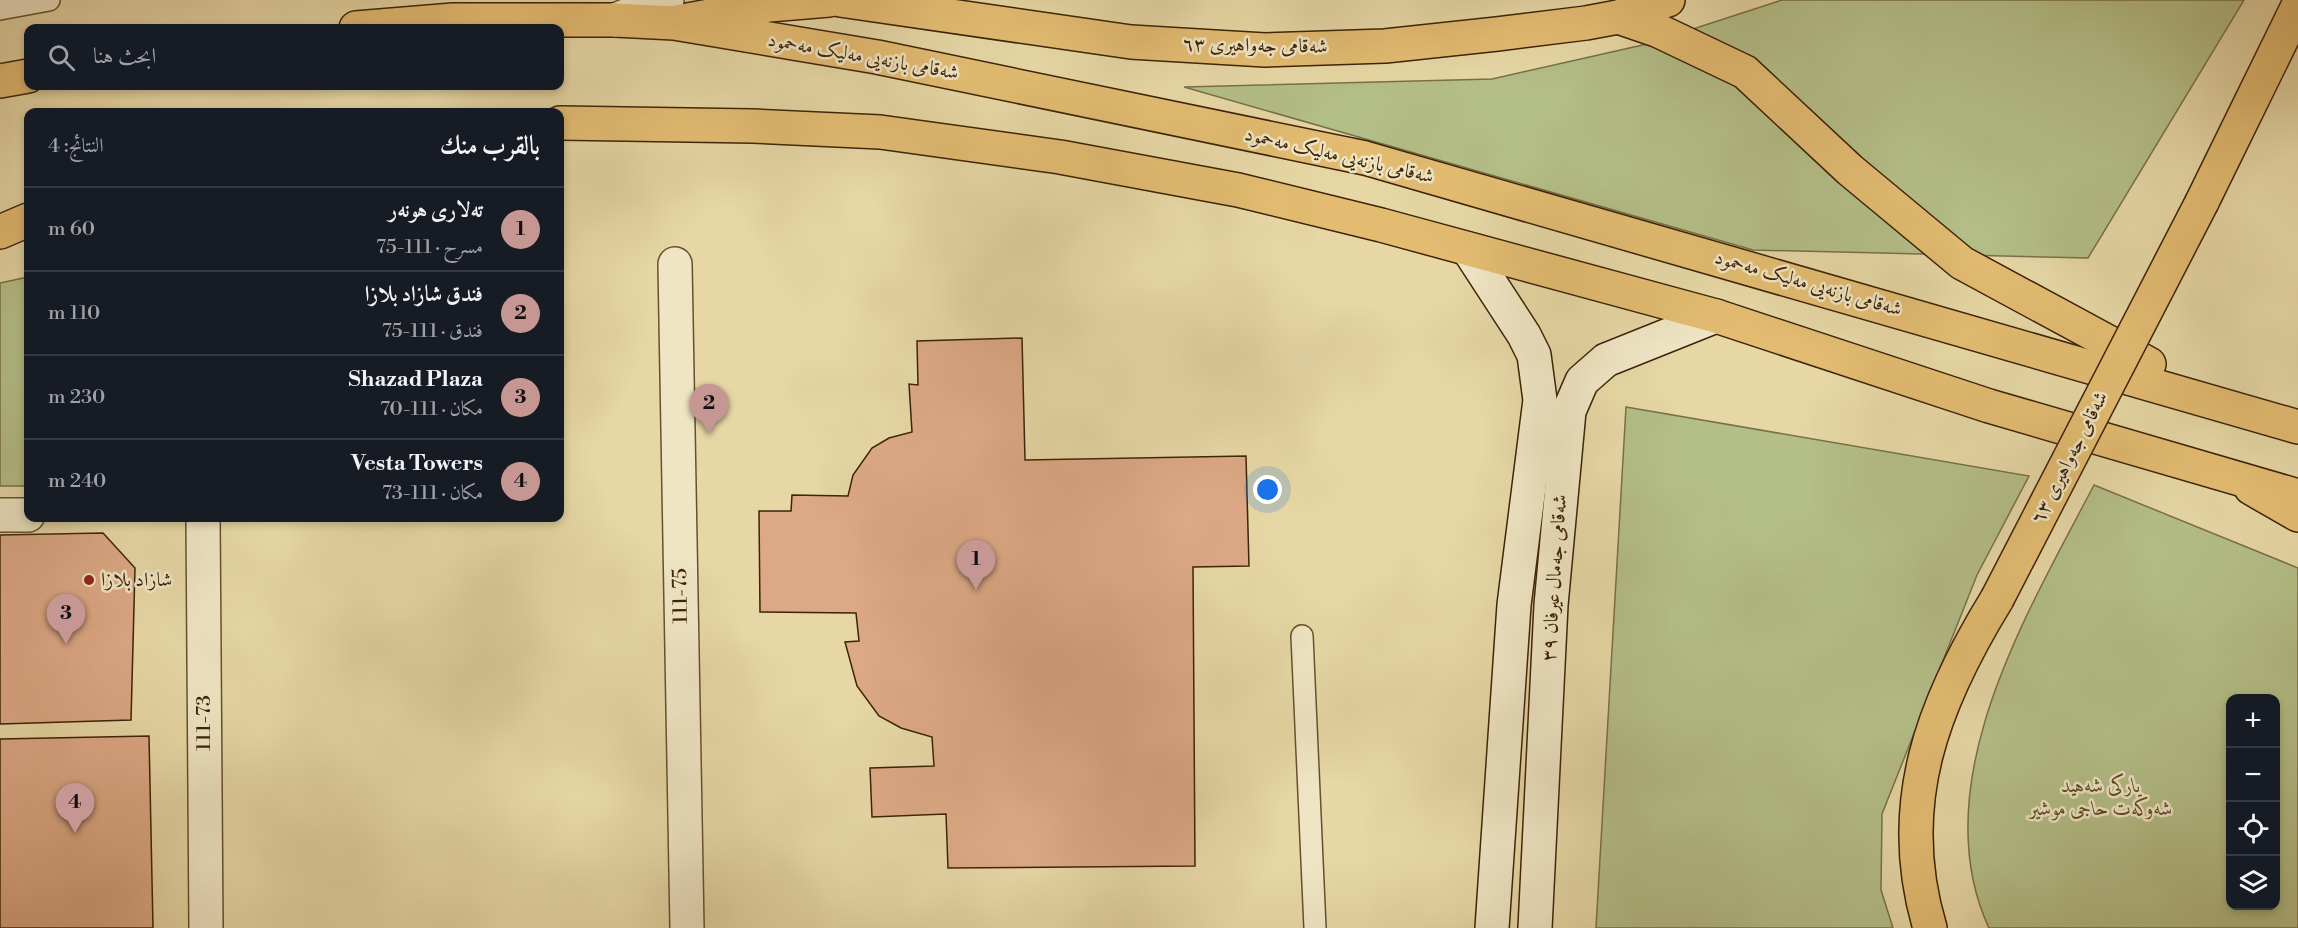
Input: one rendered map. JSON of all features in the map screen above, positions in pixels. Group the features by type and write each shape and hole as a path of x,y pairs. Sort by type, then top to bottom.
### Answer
{"main road":[{"path":"670,11 829,0"},
{"name":"شەقامی جەواهیری ٦٣","path":"840,0 913,6 1131,42 1265,50 1385,46 1575,24 1618,17 1668,0"},
{"name":"شەقامی جەواهیری ٦٣","path":"1930,928 1917,862 1916,803 1920,773 1952,677 1997,599 2202,202 2298,6"},
{"name":"شەقامی بازنەیی مەلیک مەحمود","path":"404,24 453,20 615,20 670,11 877,57 1365,158 2298,427"},
{"path":"1618,17 1659,31 1744,72 1850,170 1962,263 2224,405"},
{"path":"0,81 24,77"},
{"path":"564,123 753,126 880,132 969,143 1238,190 1381,225 1716,316 1989,406 2298,496"},
{"path":"0,220 24,218"},
{"path":"0,232 24,220"},
{"name":"شەقامی جەمال عیرفان ٣٩","path":"1468,249 1524,335 1534,355 1540,400 1514,605 1492,928"},
{"name":"111-75","path":"675,264 687,928"},
{"name":"شەقامی جەمال عیرفان ٣٩","path":"1535,928 1551,605 1569,411 1582,381 1606,360 1716,316"},
{"path":"2229,475 2298,515"},
{"path":"0,515 24,515"},
{"name":"111-73","path":"203,522 206,928"}],"lane":[{"path":"0,9 49,0"},
{"path":"1302,636 1315,928"}],"green space":[{"path":"1782,0 2244,0 2088,258 1753,250 1184,87 1492,79 1647,44"},
{"path":"24,278 24,486 0,486 0,283"},
{"path":"1626,407 2029,476 1977,575 1882,814 1881,890 1893,928 1596,928"},
{"name":"پارکی شەهید شەوکەت حاجی موشیر","path":"2094,485 2298,568 2298,928 1989,928 1972,873 1968,816 1976,758 1992,699 2041,587"}],"building":[{"path":"1022,338 1025,460 1246,456 1249,566 1193,567 1195,866 948,868 946,814 872,817 870,768 934,766 932,737 901,728 879,716 857,686 845,642 859,641 856,613 760,612 759,511 791,511 792,495 848,496 853,475 872,448 889,438 912,432 909,384 918,385 917,341"},
{"path":"103,533 135,568 131,720 0,724 0,535"},
{"path":"149,736 153,928 0,928 0,739"}],"place":[{"name":"فندق شازاد بلازا","path":"709,434"},
{"name":"شازاد بلازا","path":"89,580"},
{"name":"تەلاری هونەر","path":"976,590"},
{"name":"Shazad Plaza","path":"66,644"},
{"name":"Vesta Towers","path":"75,833"}]}
